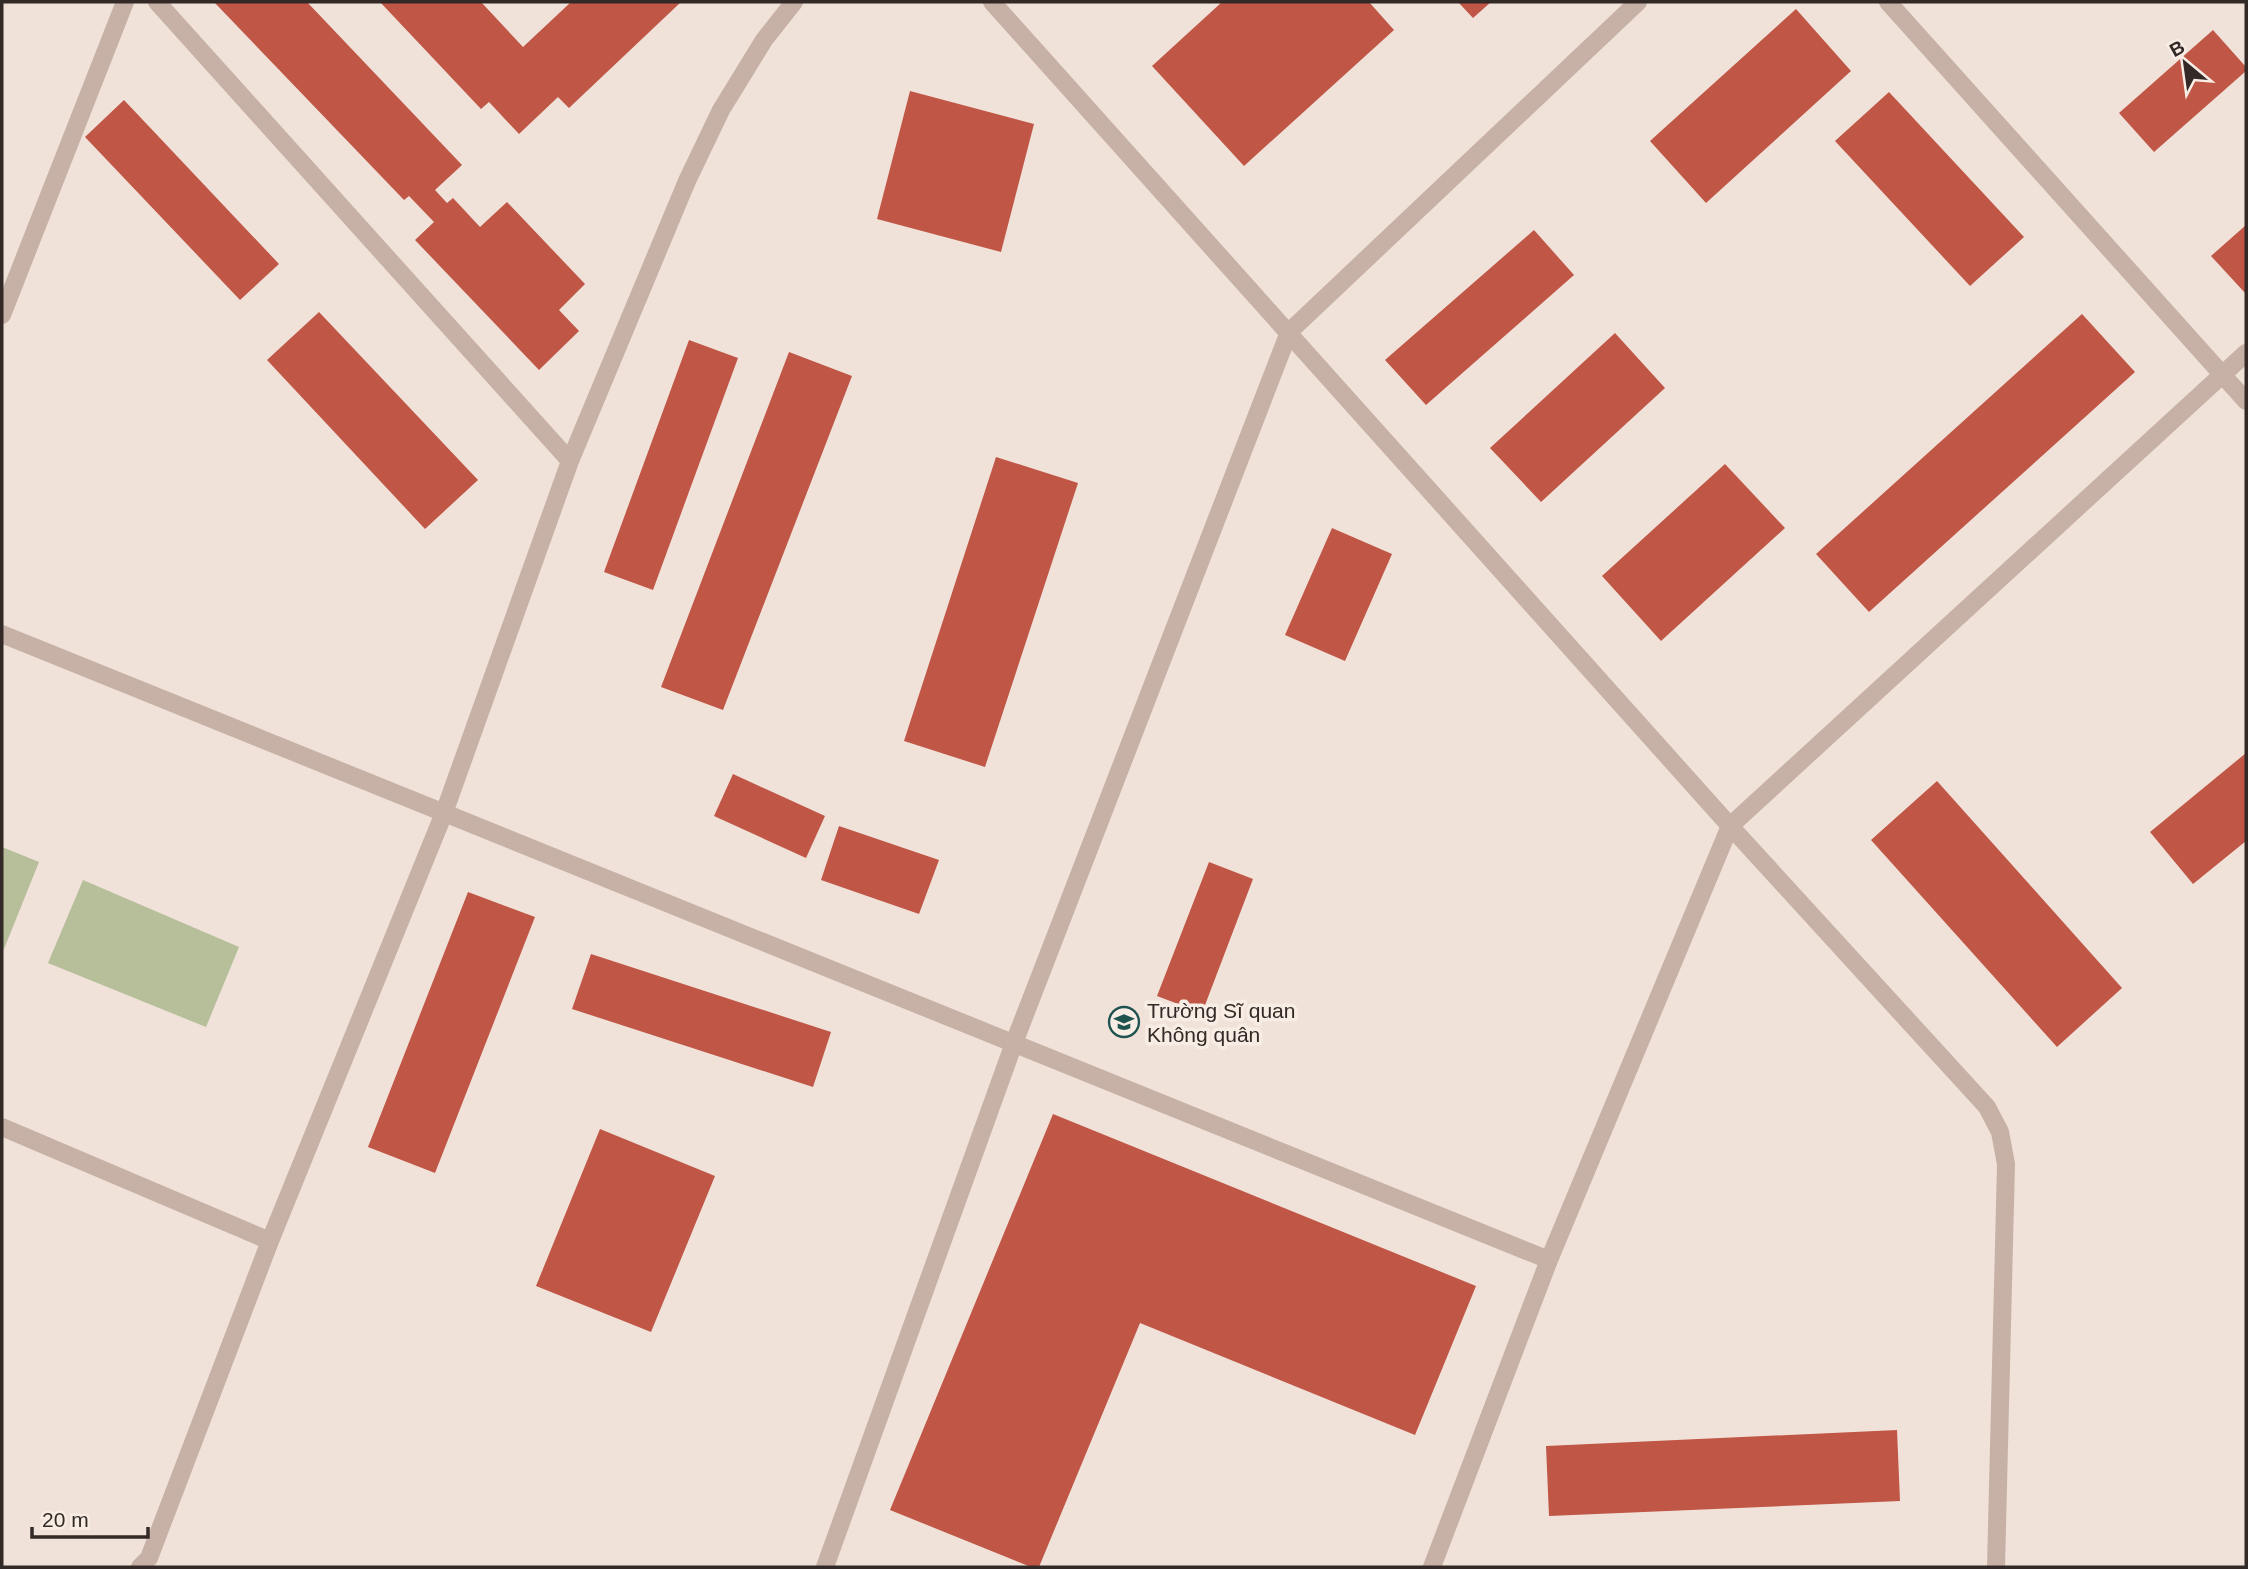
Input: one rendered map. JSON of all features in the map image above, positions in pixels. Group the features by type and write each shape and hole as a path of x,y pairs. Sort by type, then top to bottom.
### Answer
{"lane":[{"path":"2,315 125,2"},
{"path":"157,2 570,461"},
{"path":"140,1567 149,1558 270,1241 444,813 570,461 687,181 722,110 764,40 794,2"},
{"path":"992,2 1730,826 1987,1107 2000,1132 2006,1164 1996,1567"},
{"path":"825,1567 1014,1043 1289,332 1638,2"},
{"path":"1888,2 2246,401"},
{"path":"1432,1567 1549,1260 1730,826 2246,353"},
{"path":"2,634 1549,1260"},
{"path":"2,1127 270,1241"}],"green space":[{"path":"2,847 39,862 4,949 2,948"},
{"path":"83,880 239,947 206,1027 48,963"}],"building":[{"path":"214,2 307,2 462,165 435,190 447,203 453,198 480,227 507,202 585,284 559,310 579,331 539,370 415,240 434,222 409,196 404,200"},
{"path":"380,2 481,2 523,47 571,2 681,2 569,108 558,97 519,134 489,102 481,109"},
{"path":"1222,2 1369,2 1394,30 1244,166 1152,66"},
{"path":"1458,2 1491,2 1473,18"},
{"path":"1796,9 1851,71 1706,203 1650,141"},
{"path":"2213,30 2246,67 2246,71 2154,152 2119,113"},
{"path":"910,91 1034,124 1001,252 877,219"},
{"path":"1889,92 2024,237 1970,286 1835,141"},
{"path":"124,100 279,264 240,300 85,137"},
{"path":"2246,225 2246,294 2211,256"},
{"path":"1534,230 1574,275 1426,405 1385,360"},
{"path":"319,312 478,480 425,529 267,360"},
{"path":"2082,314 2135,372 1869,612 1816,554"},
{"path":"1615,333 1665,388 1541,502 1490,448"},
{"path":"689,340 738,358 653,590 604,572"},
{"path":"789,352 852,376 723,710 661,687"},
{"path":"996,457 1078,483 985,767 904,741"},
{"path":"1725,464 1785,528 1661,641 1602,576"},
{"path":"1332,528 1392,554 1345,661 1285,635"},
{"path":"2246,753 2246,841 2193,884 2150,832"},
{"path":"733,774 825,816 806,858 714,816"},
{"path":"1937,781 2122,988 2057,1047 1871,840"},
{"path":"839,826 939,860 919,914 821,880"},
{"path":"1209,862 1253,879 1202,1013 1157,996"},
{"path":"468,892 535,917 435,1173 368,1147"},
{"path":"591,954 831,1032 813,1087 572,1009"},
{"path":"1053,1114 1476,1286 1415,1435 1140,1323 1039,1567 1031,1567 890,1510"},
{"path":"600,1129 715,1176 651,1332 536,1286"},
{"path":"1897,1430 1900,1501 1549,1516 1546,1446"}],"place":[{"name":"Trường Sĩ quan Không quân","path":"1124,1022"}]}
